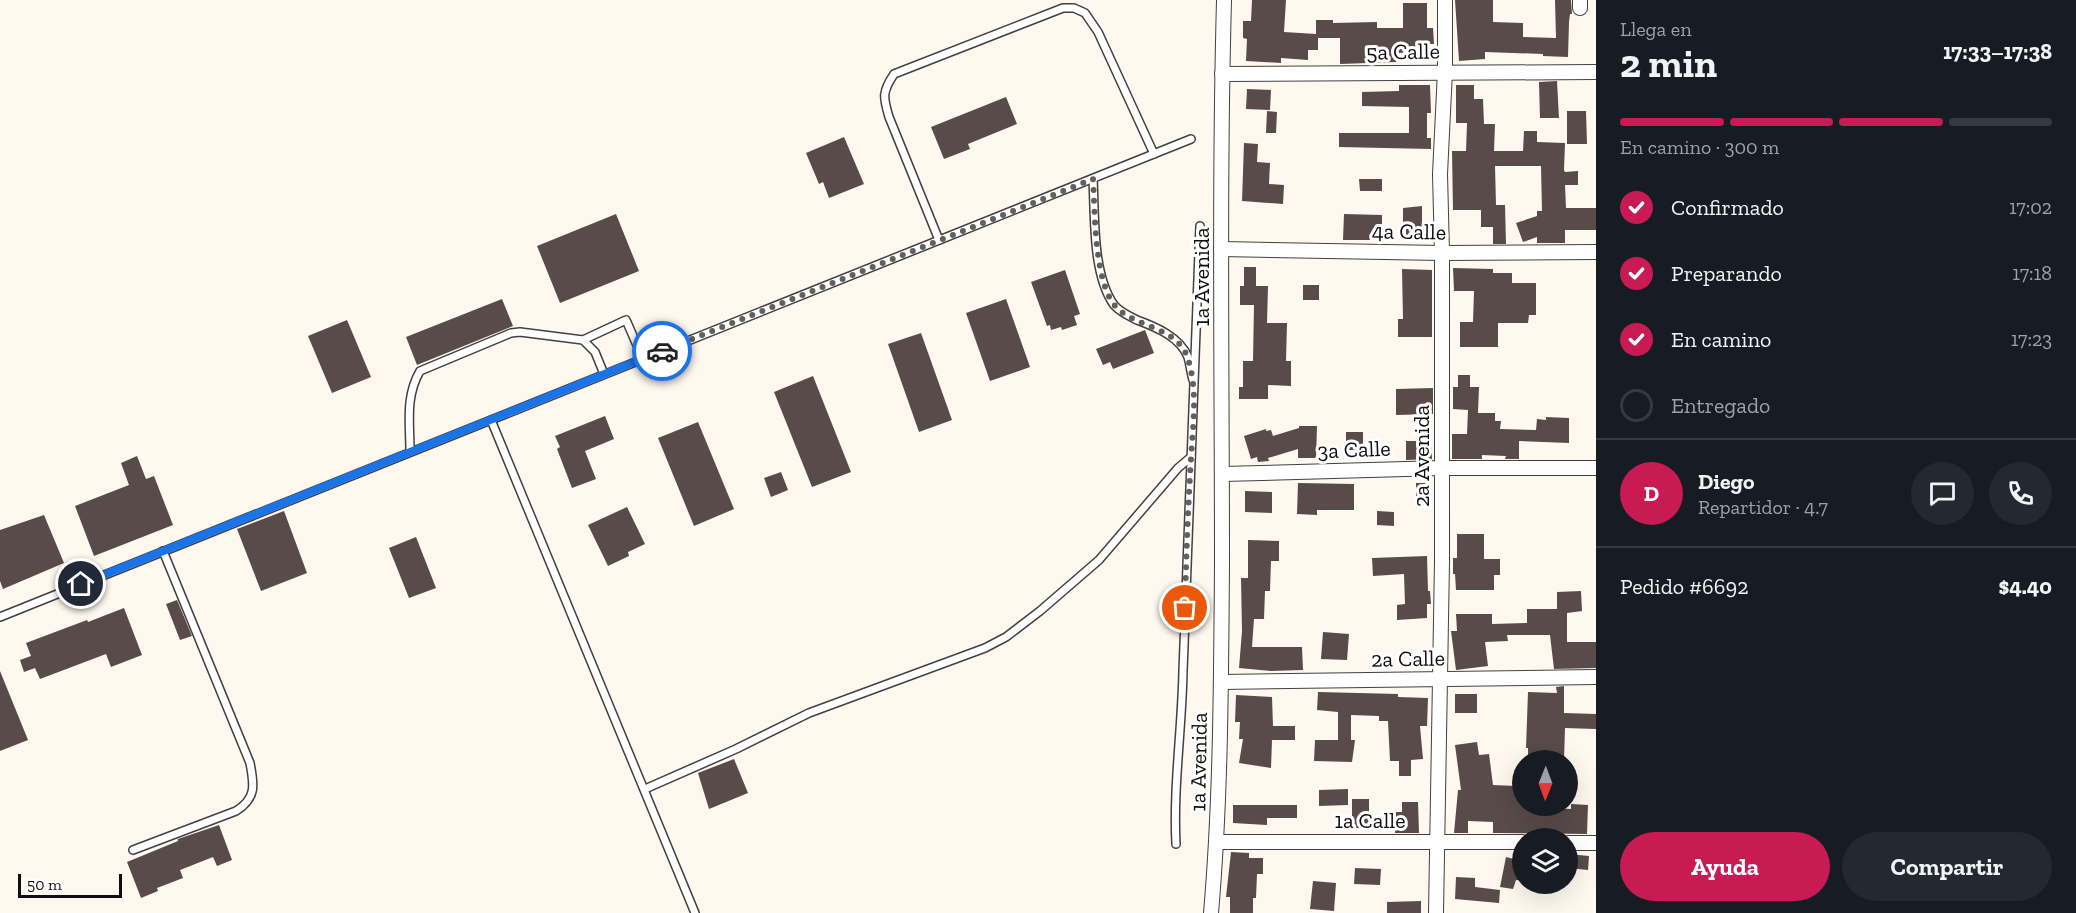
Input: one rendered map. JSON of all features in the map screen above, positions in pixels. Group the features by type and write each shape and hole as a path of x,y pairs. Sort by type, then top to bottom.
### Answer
{"street":[{"name":"1a Avenida","path":"1211,913 1217,842 1221,682 1221,249 1224,0"},
{"name":"2a Avenida","path":"1436,913 1441,678 1442,253 1440,174 1445,71 1445,0"},
{"name":"5a Calle","path":"1222,74 1590,72"},
{"name":"4a Calle","path":"1221,249 1442,253 1596,252"},
{"name":"3a Calle","path":"1222,474 1442,468 1596,468"},
{"name":"2a Calle","path":"1221,682 1596,677"},
{"name":"1a Calle","path":"1217,842 1512,842"},
{"path":"1578,843 1596,843"}],"lane":[{"path":"939,240 886,108 885,87 894,74 1063,8 1074,8 1085,14 1098,32 1154,154"},
{"path":"0,616 1191,139"},
{"path":"1093,179 1100,271 1107,292 1122,312 1155,327 1174,339 1187,356 1195,391"},
{"path":"1176,844 1175,819 1195,391 1200,226"},
{"path":"410,452 410,398 413,385 420,372 511,333 520,332 583,340 626,320 644,359"},
{"path":"583,340 595,352 604,374"},
{"path":"491,420 695,913"},
{"path":"645,789 809,713 985,648 1006,637 1099,560 1178,468 1191,457"},
{"path":"133,850 236,811 245,806 252,794 254,783 250,763 163,551"}],"building":[{"path":"1252,0 1286,0 1284,32 1316,34 1316,20 1333,20 1333,23 1377,22 1377,28 1403,28 1403,3 1427,3 1427,28 1433,28 1434,44 1426,44 1426,52 1396,53 1396,62 1340,64 1340,38 1318,38 1318,50 1308,50 1308,60 1281,58 1281,63 1246,61 1247,39 1243,38 1243,21 1251,21"},
{"path":"1455,0 1493,0 1493,22 1523,23 1523,37 1556,38 1555,0 1571,0 1568,57 1485,52 1485,59 1459,61"},
{"path":"1557,81 1559,118 1540,118 1539,82"},
{"path":"1399,85 1430,85 1431,113 1427,113 1427,138 1431,138 1431,149 1339,147 1339,133 1409,133 1409,107 1362,106 1362,92 1399,91"},
{"path":"1456,85 1474,85 1474,99 1483,99 1484,124 1495,124 1494,151 1523,151 1524,131 1537,131 1537,142 1565,143 1564,170 1565,172 1578,171 1578,185 1565,185 1566,208 1596,208 1596,230 1565,230 1565,243 1537,243 1537,237 1523,242 1516,223 1537,216 1537,211 1542,211 1541,166 1495,166 1496,205 1505,205 1506,244 1493,244 1493,227 1481,227 1481,210 1453,210 1452,151 1466,151 1467,123 1456,123"},
{"path":"1247,89 1271,90 1270,110 1246,109"},
{"path":"1006,97 1017,124 968,144 970,149 944,159 931,127"},
{"path":"1267,111 1277,112 1276,133 1266,133"},
{"path":"1567,111 1586,111 1587,144 1567,144"},
{"path":"844,137 864,184 829,198 823,182 819,184 806,153"},
{"path":"1244,143 1258,144 1257,162 1270,163 1269,184 1284,185 1283,204 1242,201"},
{"path":"1359,179 1382,179 1382,191 1360,191"},
{"path":"1422,206 1422,239 1406,239 1406,226 1403,227 1403,208"},
{"path":"616,214 639,271 560,303 537,246"},
{"path":"1344,214 1382,215 1382,240 1343,240"},
{"path":"1244,267 1256,267 1256,286 1268,286 1267,323 1287,323 1286,361 1291,361 1291,386 1268,385 1268,399 1239,399 1239,387 1243,387 1243,361 1253,361 1254,305 1240,305 1240,286 1244,286"},
{"path":"1453,268 1493,269 1493,273 1512,273 1512,283 1536,283 1536,315 1529,315 1528,323 1498,323 1498,347 1460,347 1460,322 1473,322 1474,291 1454,291"},
{"path":"1402,269 1432,270 1432,337 1398,337 1398,319 1403,319"},
{"path":"1065,270 1080,314 1074,316 1077,325 1062,330 1061,327 1051,330 1050,325 1047,326 1031,282"},
{"path":"1303,285 1319,285 1319,300 1303,300"},
{"path":"502,299 513,326 417,365 406,337"},
{"path":"1006,299 1030,367 990,381 966,313"},
{"path":"347,320 371,377 332,393 308,336"},
{"path":"1145,330 1154,353 1113,369 1110,362 1103,365 1096,349"},
{"path":"921,333 952,420 919,432 888,344"},
{"path":"1458,375 1470,375 1470,387 1479,387 1478,413 1495,413 1495,421 1501,421 1500,429 1536,430 1537,419 1569,418 1569,443 1519,441 1519,459 1482,455 1482,459 1452,459 1452,434 1467,434 1468,410 1453,409 1453,387 1458,387"},
{"path":"813,376 851,472 812,487 774,392"},
{"path":"1433,388 1433,414 1396,415 1396,389"},
{"path":"605,416 614,439 585,451 596,479 572,488 557,449 560,447 555,436"},
{"path":"698,422 734,509 694,526 658,438"},
{"path":"1299,426 1317,426 1316,458 1298,458 1298,449 1268,458 1269,461 1258,462 1257,457 1251,459 1244,436 1266,429 1266,431 1271,430 1273,436 1299,428"},
{"path":"1346,432 1363,432 1363,450 1346,450"},
{"path":"1406,441 1431,441 1432,459 1406,460"},
{"path":"137,456 146,479 154,476 173,525 94,556 75,506 129,485 121,463"},
{"path":"781,472 788,490 771,497 764,478"},
{"path":"1298,483 1354,484 1354,510 1317,510 1317,515 1297,514"},
{"path":"1416,483 1430,483 1430,501 1416,501"},
{"path":"1245,491 1272,492 1272,513 1245,512"},
{"path":"627,507 645,544 628,552 629,556 608,566 588,525"},
{"path":"284,511 307,573 261,591 237,529"},
{"path":"1377,511 1394,512 1394,526 1377,525"},
{"path":"44,515 64,563 3,589 0,581 0,530"},
{"path":"1457,534 1484,534 1484,559 1500,559 1500,575 1494,575 1494,590 1456,590 1453,558 1457,558"},
{"path":"416,537 436,588 409,598 389,548"},
{"path":"1248,540 1279,541 1279,561 1271,561 1270,591 1265,591 1264,619 1254,619 1252,647 1302,647 1303,670 1271,671 1239,668 1242,631 1241,578 1248,578"},
{"path":"1427,556 1428,591 1430,591 1431,604 1427,604 1427,618 1397,620 1397,605 1405,604 1404,574 1373,576 1372,558"},
{"path":"1581,591 1582,611 1567,613 1567,642 1596,642 1596,668 1554,669 1550,635 1507,635 1508,641 1485,642 1488,666 1456,670 1451,631 1457,631 1456,614 1492,614 1492,624 1527,623 1527,609 1557,609 1557,592"},
{"path":"177,600 192,636 180,640 166,604"},
{"path":"124,608 142,655 111,667 106,654 40,679 35,668 24,672 20,660 31,656 26,643"},
{"path":"1323,632 1349,634 1347,660 1321,659"},
{"path":"0,671 28,740 0,751"},
{"path":"1564,686 1564,713 1596,714 1596,729 1565,728 1564,750 1528,750 1526,748 1528,692 1557,693 1556,687"},
{"path":"1318,692 1398,694 1398,697 1428,698 1427,726 1420,726 1423,759 1411,760 1411,776 1399,776 1399,761 1390,761 1388,721 1379,721 1379,716 1351,715 1351,740 1355,740 1352,762 1314,761 1315,740 1338,740 1338,712 1317,710"},
{"path":"1455,694 1477,694 1477,713 1455,713"},
{"path":"1236,695 1272,697 1273,726 1295,726 1295,740 1272,740 1271,768 1239,763 1243,739 1239,739 1240,722 1235,722"},
{"path":"1477,742 1479,755 1489,754 1493,785 1512,786 1512,816 1578,816 1578,804 1588,805 1587,834 1578,834 1578,828 1512,828 1512,833 1493,833 1493,822 1468,821 1468,833 1454,833 1458,790 1461,790 1455,745"},
{"path":"734,759 748,793 709,809 698,773"},
{"path":"1348,789 1348,805 1319,806 1319,790"},
{"path":"1352,799 1369,799 1369,828 1352,828"},
{"path":"1402,802 1418,802 1419,833 1395,833 1395,812 1402,812"},
{"path":"1233,805 1297,805 1297,818 1267,818 1267,825 1233,823"},
{"path":"219,825 232,860 217,866 213,857 180,870 183,878 157,888 158,891 141,898 127,862 178,841 178,839"},
{"path":"1231,852 1249,853 1249,858 1263,858 1263,874 1257,874 1253,913 1230,913 1230,897 1226,897"},
{"path":"1578,855 1589,856 1588,870 1578,869"},
{"path":"1506,857 1512,858 1512,889 1500,887"},
{"path":"1355,868 1381,869 1380,885 1354,884"},
{"path":"1456,877 1475,878 1475,887 1500,890 1499,903 1455,899"},
{"path":"1313,881 1336,883 1334,911 1310,909"},
{"path":"1421,901 1421,913 1387,913 1387,902"}],"way so far":[{"path":"662,351 1093,179 1100,271 1107,292 1116,307 1174,339 1187,356 1195,391 1185,608"}],"route":[{"path":"81,584 662,351"}]}
